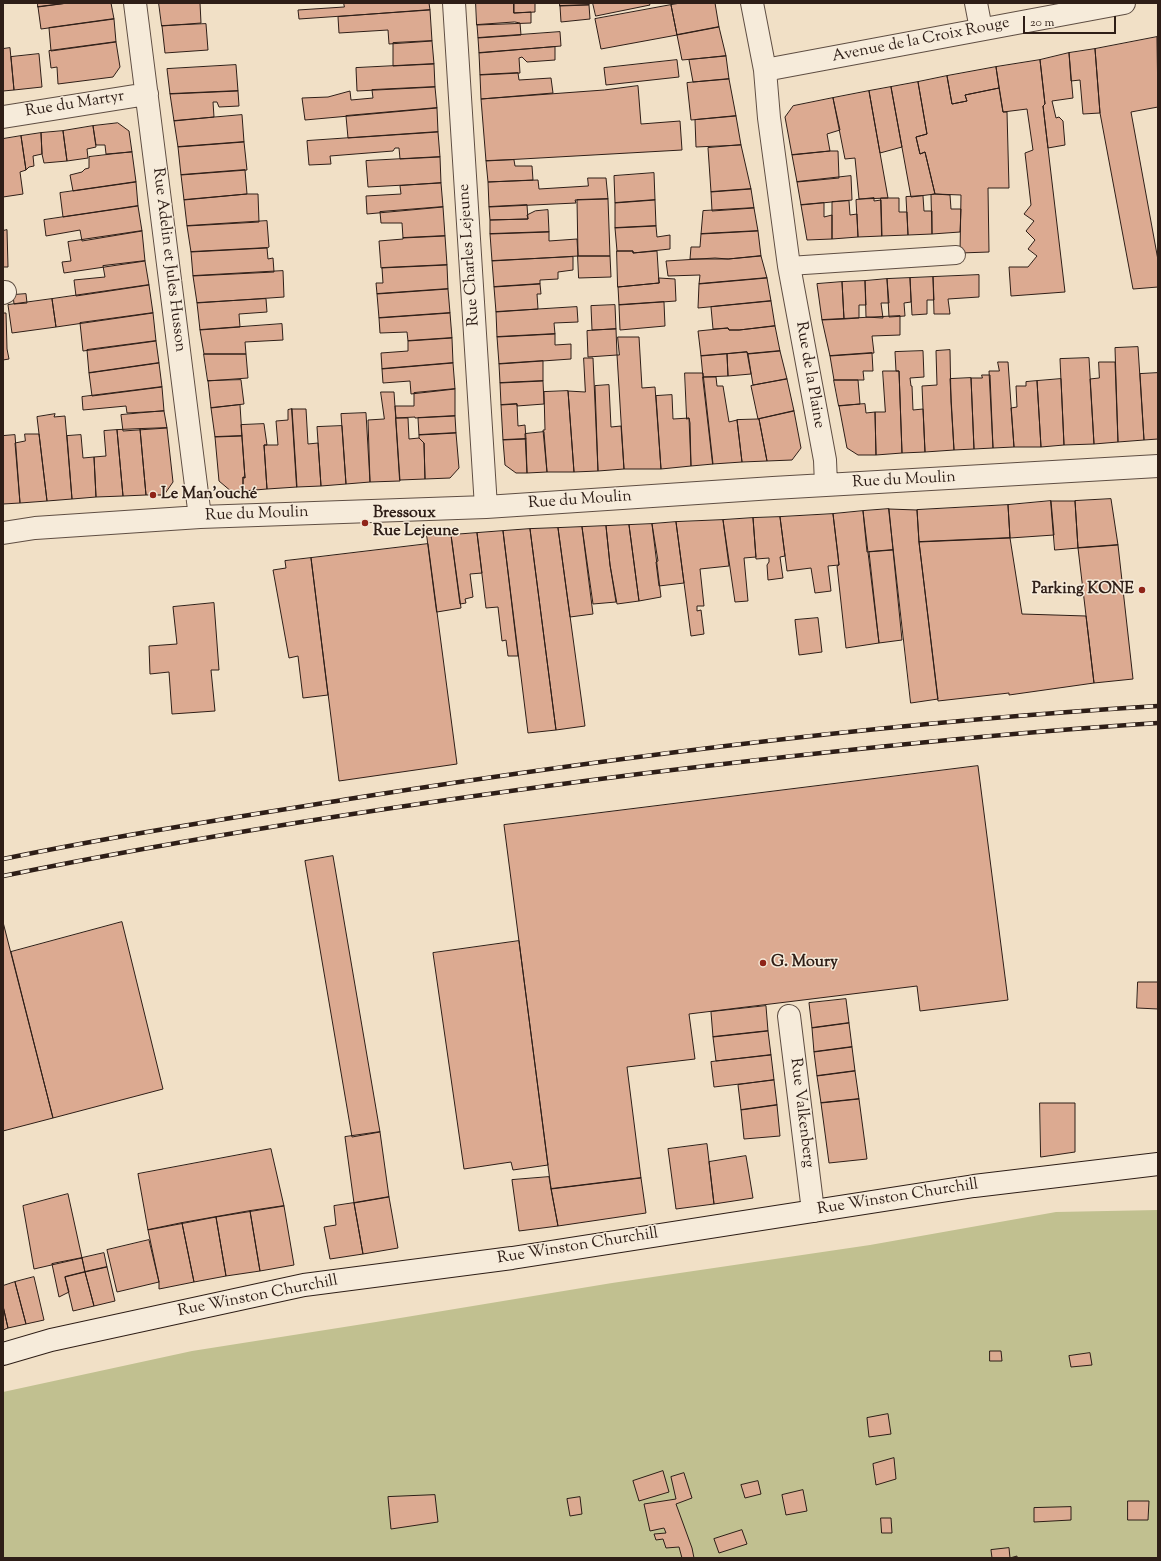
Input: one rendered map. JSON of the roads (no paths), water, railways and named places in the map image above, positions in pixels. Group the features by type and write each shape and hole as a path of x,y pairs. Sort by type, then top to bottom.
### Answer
{"street":[{"name":"Rue Adelin et Jules Husson","path":"135,3 200,517"},
{"name":"Rue Charles Lejeune","path":"454,3 486,507"},
{"name":"Rue de la Plaine","path":"752,3 765,70 769,118 789,266 825,460 826,485"},
{"path":"976,3 981,30"},
{"name":"Avenue de la Croix Rouge","path":"765,70 1124,3"},
{"name":"Rue du Martyr","path":"3,117 147,94"},
{"name":"Rue du Moulin","path":"3,533 35,528 200,517 486,507 826,485 1158,466"},
{"name":"Rue Valkenberg","path":"789,1016 813,1210"},
{"name":"Rue Winston Churchill","path":"3,1354 50,1340 304,1285 512,1258 974,1186 1158,1164"}],"lane":[{"path":"789,266 956,255"}],"railway":[{"path":"3,859 223,819 555,768 755,742 856,731 956,721 1158,706"},
{"path":"3,876 82,860 240,832 559,784 704,766 898,745 1093,727 1158,723"}],"place":[{"name":"Le Man'ouché","path":"153,495"},
{"name":"Bressoux Rue Lejeune","path":"365,523"},
{"name":"Parking KONE","path":"1142,590"},
{"name":"G. Moury","path":"763,963"}]}
